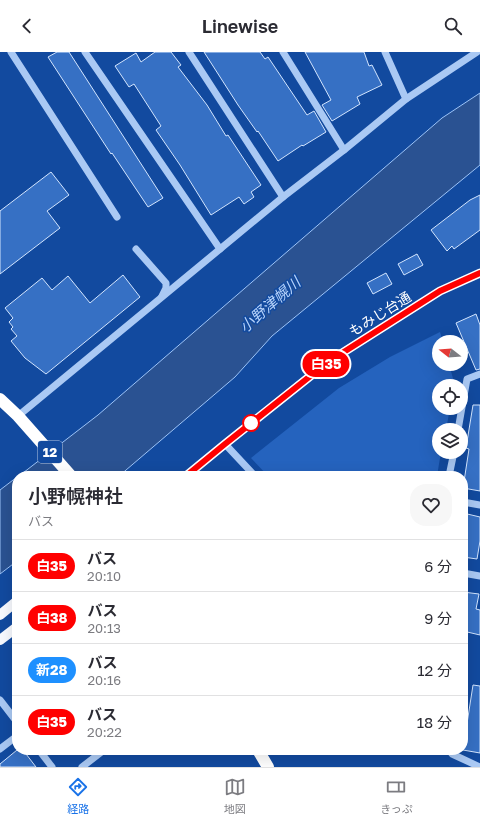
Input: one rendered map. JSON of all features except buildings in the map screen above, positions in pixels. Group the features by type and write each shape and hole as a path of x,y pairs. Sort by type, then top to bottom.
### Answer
{"highway":[{"name":"12","path":"0,399 18,416 68,471"},
{"path":"261,755 268,767"}],"main road":[{"path":"0,615 12,605"},
{"path":"0,640 12,631"}],"street":[{"path":"11,52 117,218"},
{"path":"85,52 220,249"},
{"path":"189,52 283,197"},
{"path":"283,52 344,150"},
{"path":"385,52 406,99"},
{"path":"18,416 283,197 344,150 406,99 476,52"},
{"path":"136,249 166,283 166,288 161,298"},
{"name":"もみじ台通","path":"192,471 328,362 440,291 480,273"},
{"path":"459,423 467,379 480,374"},
{"path":"225,444 250,471"},
{"path":"450,471 453,459"},
{"path":"468,503 480,504"},
{"path":"468,574 480,576"},
{"path":"0,700 12,716"},
{"path":"0,749 12,740"},
{"path":"43,755 52,767"},
{"path":"82,767 98,755"},
{"path":"454,755 480,766"}],"shaded area":[{"path":"440,332 441,335 434,335"},
{"path":"432,336 432,371 451,371 453,379 432,379 432,415 449,415 447,423 432,423 432,459 440,459 438,471 263,471 251,458 339,388 390,357"}],"water":[{"name":"小野津幌川","path":"480,93 480,165 272,336 235,377 125,471 25,471 98,415 442,118"},
{"path":"12,481 12,565 0,574 0,490"}],"bus line":[{"name":"白35","path":"192,471 328,362 440,291 480,273"}]}
